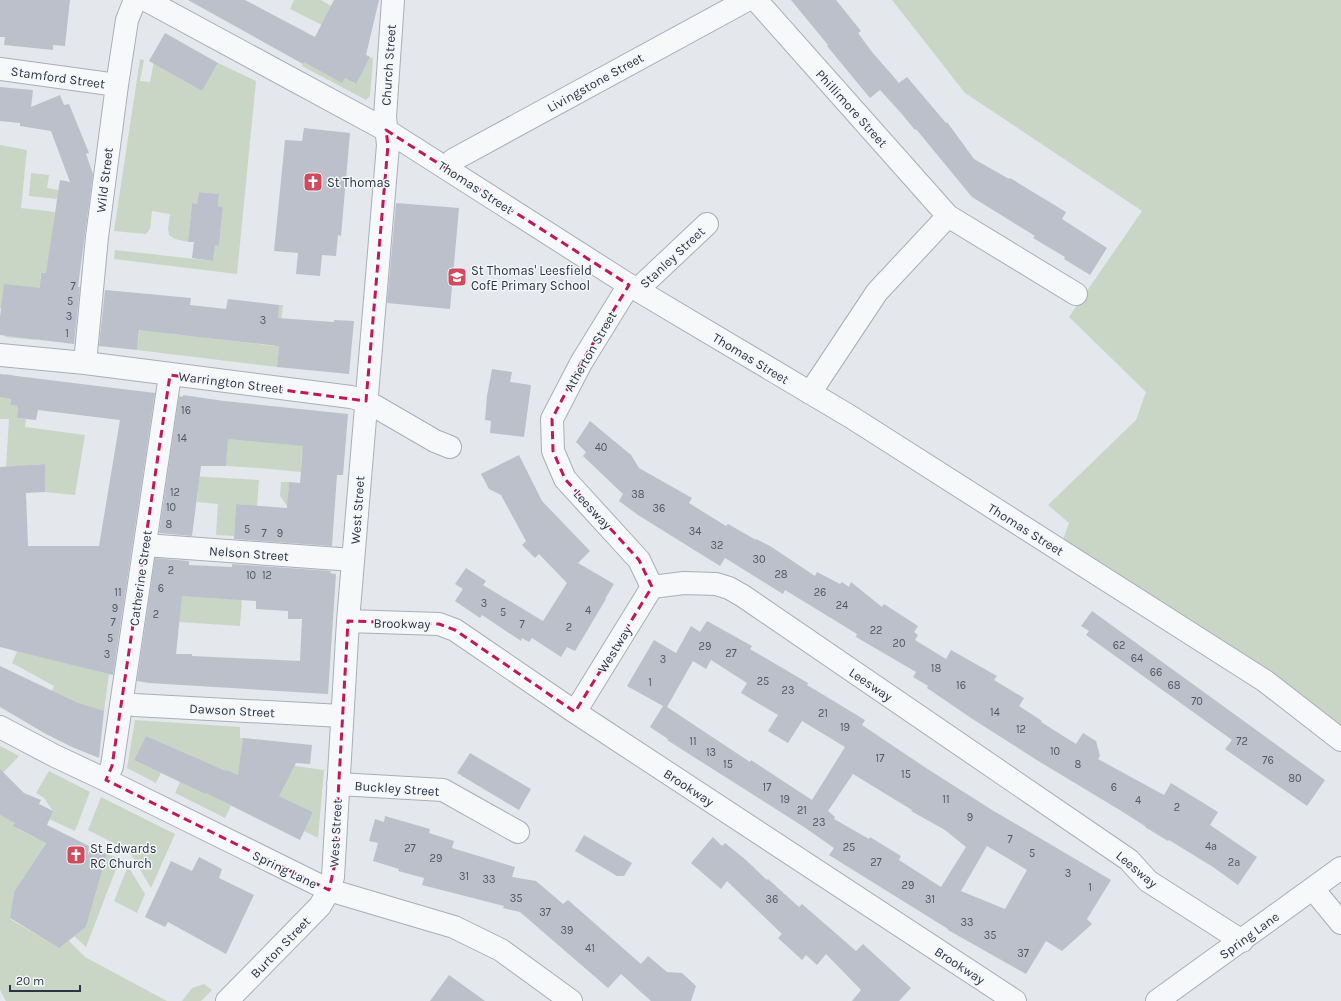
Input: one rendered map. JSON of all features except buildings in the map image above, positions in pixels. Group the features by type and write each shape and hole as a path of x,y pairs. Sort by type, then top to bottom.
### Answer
{"street":[{"name":"Wild Street","path":"85,363 99,223 117,85 127,20 135,0"},
{"name":"Thomas Street","path":"146,0 386,130 633,287 851,417 1265,680 1341,740"},
{"name":"Church Street","path":"386,130 385,117 392,0"},
{"name":"Livingstone Street","path":"448,169 453,160 747,0"},
{"name":"Phillimore Street","path":"756,0 948,216 1076,294"},
{"name":"Stamford Street","path":"0,70 117,85"},
{"name":"West Street","path":"329,890 333,877 348,622 388,145 386,130"},
{"path":"810,393 877,292 948,216"},
{"name":"Stanley Street","path":"633,287 707,224"},
{"name":"Atherton Street","path":"552,419 581,363 633,287"},
{"name":"Warrington Street","path":"0,354 85,363 351,397 366,401 435,441 450,447"},
{"name":"Catherine Street","path":"106,780 112,766 122,703 170,375"},
{"name":"Leesway","path":"552,419 553,451 565,479 640,560 652,587 684,583 716,584 729,588 743,596 1129,860 1148,881 1242,940"},
{"name":"Nelson Street","path":"145,546 353,560"},
{"name":"Westway","path":"575,712 652,587"},
{"name":"Brookway","path":"348,622 439,624 455,630 575,712 1015,1001"},
{"name":"Dawson Street","path":"122,703 134,705 342,716"},
{"name":"Spring Lane","path":"0,727 55,756 329,890 454,927 501,950 571,1001"},
{"name":"Buckley Street","path":"338,784 442,790 518,832"},
{"name":"Spring Lane","path":"1157,1001 1341,868"},
{"path":"1313,889 1341,923"},
{"name":"Burton Street","path":"227,1001 320,906 329,890"}],"highlighted area":[{"path":"386,130 629,285 581,363 552,419 553,451 565,479 639,560 652,587 575,712 455,630 439,624 348,621 334,868 329,890 106,780 112,766 170,375 366,401 388,145"}],"green space":[{"path":"294,0 321,0 331,6 345,78 355,84 370,57 373,59 370,96 366,100 302,66 322,25 290,9"},
{"path":"892,0 1341,0 1341,730 1062,542 1069,523 1048,505 1136,420 1146,392 1069,317 1142,211 965,93"},
{"path":"140,59 144,60 140,81 150,82 154,61 167,71 202,91 218,63 256,81 237,274 114,259 115,250 213,261 215,245 219,246 223,207 218,206 219,194 199,192 197,204 192,203 188,242 175,239 169,235 168,229 170,214 152,211 150,229 146,234 114,231"},
{"path":"0,145 27,150 21,208 55,212 47,273 41,273 40,279 47,280 36,340 5,337 8,309 0,308"},
{"path":"31,173 49,175 47,188 59,190 57,199 29,196"},
{"path":"144,294 154,295 171,334 202,337 210,307 207,338 274,346 279,305 283,305 277,367 137,350"},
{"path":"6,374 13,375 10,405 18,406 17,418 26,419 25,427 85,435 75,495 45,492 44,464 6,467 9,419 0,419 0,397 4,397"},
{"path":"205,428 262,442 285,437 284,444 292,445 293,438 318,455 302,454 301,472 226,466 227,450"},
{"path":"171,475 259,480 257,506 236,504 234,536 216,535 218,504 197,502 198,487 170,483"},
{"path":"281,482 289,482 289,509 280,496"},
{"path":"183,582 242,599 240,626 179,622"},
{"path":"0,622 85,642 82,667 109,674 104,711 86,719 52,691 54,686 12,663 17,652 0,644"},
{"path":"135,720 240,727 240,738 243,738 241,756 274,763 324,770 318,838 304,831 313,812 227,770 213,796 231,806 225,818 175,793 180,782 205,794 212,779 191,756 146,736 134,760 161,773 156,783 127,768"},
{"path":"0,746 19,756 0,776"},
{"path":"49,771 90,792 75,831 49,819 53,811 44,798 36,793"},
{"path":"101,797 175,834 151,888 129,851 88,830"},
{"path":"0,815 20,825 18,829 34,837 41,824 54,830 14,892 10,919 59,948 68,940 85,957 167,1001 6,1001 0,990"},
{"path":"107,854 120,859 86,947 74,936 86,927"},
{"path":"128,866 145,894 137,913 114,901"},
{"path":"204,984 212,990 201,1001 182,1001 192,988"}],"place":[{"name":"St Thomas","path":"313,182"},
{"name":"St Thomas' Leesfield CofE Primary School","path":"457,277"},
{"name":"St Edwards RC Church","path":"76,855"}]}
